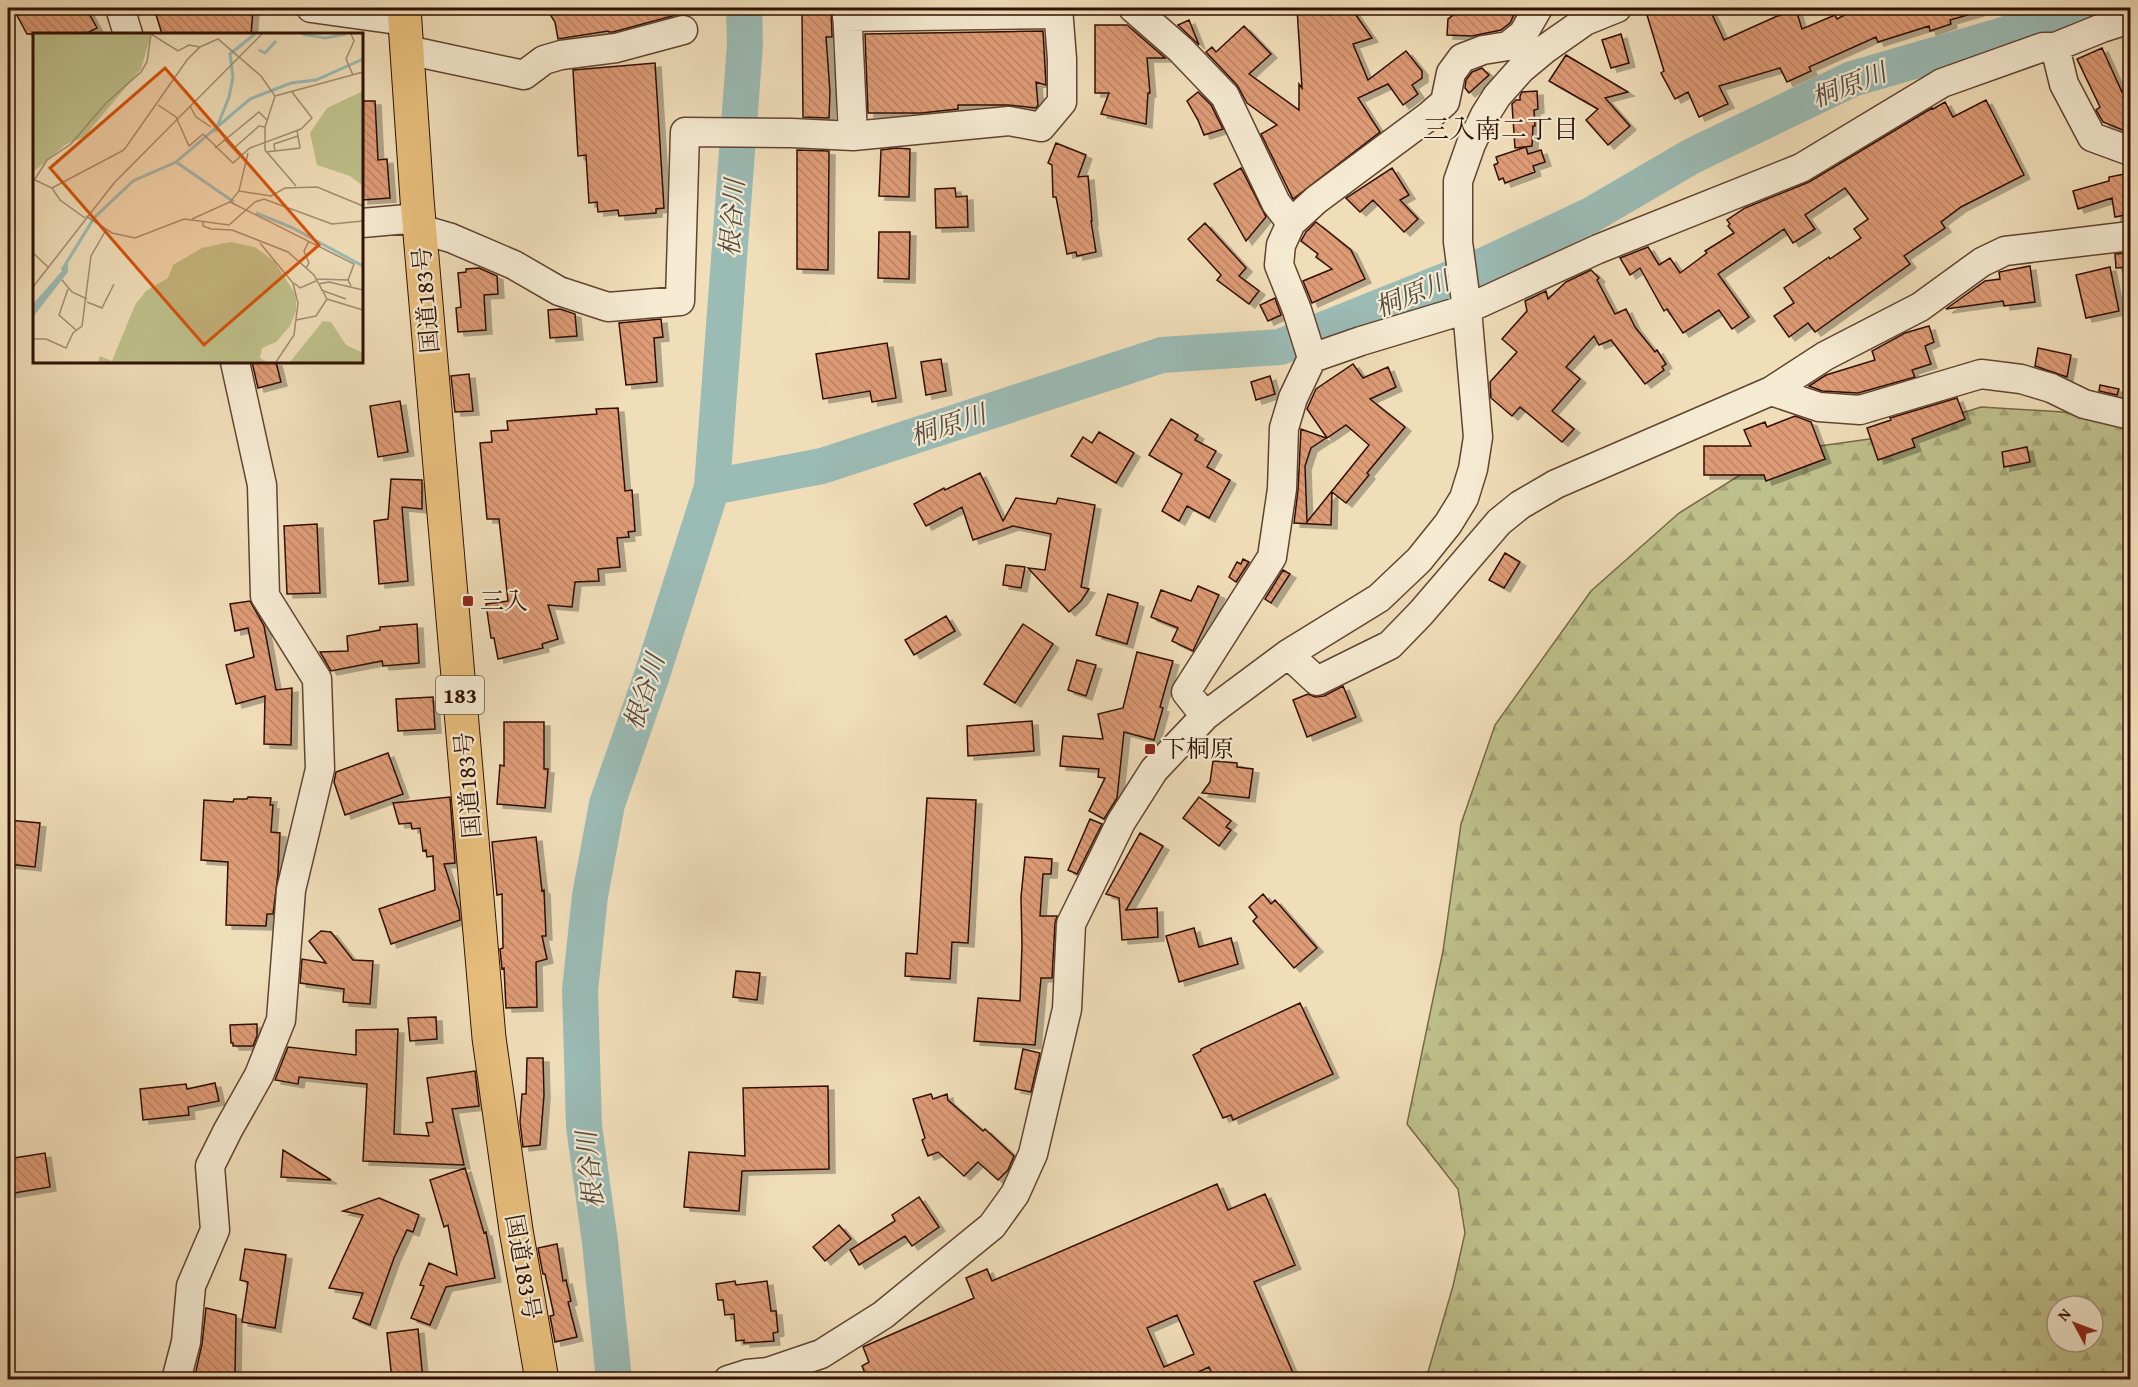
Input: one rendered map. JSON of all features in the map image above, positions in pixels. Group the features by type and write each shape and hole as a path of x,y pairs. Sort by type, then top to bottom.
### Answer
{"highway":[{"name":"国道183号","path":"405,26 420,229 489,1038 516,1230 542,1380"}],"street":[{"path":"120,8 128,33"},
{"path":"311,8 405,26 524,75 544,60 561,55 615,48 683,30"},
{"path":"1133,8 1180,49 1225,96 1276,203 1291,223"},
{"path":"1205,716 1186,692 1272,557 1282,489 1284,428 1293,398 1312,355 1279,265 1281,245 1291,223 1316,200 1445,102 1451,74 1462,58 1483,50 1508,46 1523,34 1538,8"},
{"path":"753,1376 821,1354 883,1315 992,1226 1015,1194 1034,1154 1067,1009 1071,924 1121,822 1154,770 1205,716 1288,654 1379,598 1419,560 1448,524 1464,498 1473,469 1478,437 1458,242 1458,181 1471,144 1485,115 1497,96 1521,69 1545,49 1586,21 1617,8"},
{"path":"363,223 407,219 420,229 450,238 514,265 559,291 608,307 680,301 685,132 853,136 1009,121 1041,127 1062,102 1062,59 1058,11 847,12 853,136"},
{"path":"1312,355 1361,341 1466,304 1802,168 1942,83 2043,46 2055,47 2130,19"},
{"path":"2055,47 2064,84 2092,137 2130,152"},
{"path":"1445,102 1485,115"},
{"path":"1288,654 1317,681 1390,645 1421,613 1498,522 1520,505 1556,484 1771,391 1825,356 1920,307 1982,262 2005,251 2130,236"},
{"path":"176,1380 186,1342 191,1286 215,1230 210,1166 259,1075 281,1020 291,890 320,769 317,679 265,596 262,485 235,363"},
{"path":"1771,391 1819,407 1860,410 1981,374 2021,379 2051,388 2084,404 2130,415"}],"green space":[{"path":"1981,407 2063,412 2130,423 2130,1379 1426,1379 1453,1286 1465,1233 1458,1189 1407,1124 1443,951 1461,824 1495,725 1591,591 1679,513 1777,452 1884,437"}],"building":[{"path":"13,8 86,8 97,28 87,33 27,34"},
{"path":"154,8 253,11 251,33 162,33"},
{"path":"546,8 675,8 676,15 613,32 558,39 555,22"},
{"path":"1297,8 1327,8 1328,15 1351,8 1372,38 1353,44 1368,80 1406,51 1422,71 1422,78 1412,85 1418,94 1403,105 1388,84 1358,98 1380,132 1293,199 1261,134 1277,125 1247,103 1237,85 1206,52 1212,47 1216,52 1244,26 1271,54 1249,74 1299,110 1299,84 1302,88"},
{"path":"1463,8 1517,8 1510,23 1501,30 1472,36 1447,35 1448,19"},
{"path":"1671,8 1709,8 1724,40 1796,10 1802,29 1835,15 1837,19 1856,9 1858,12 1871,8 1978,8 1978,12 1950,20 1951,24 1930,31 1929,26 1878,42 1876,37 1809,67 1811,71 1787,82 1780,68 1719,86 1728,104 1699,117 1688,92 1675,99 1661,73 1664,71 1647,15"},
{"path":"831,9 832,37 826,37 830,92 829,118 803,117 802,10"},
{"path":"1189,20 1199,45 1178,25"},
{"path":"1095,25 1127,25 1165,58 1147,58 1150,93 1148,93 1146,124 1101,114 1109,93 1095,93"},
{"path":"1043,31 1046,85 1036,82 1038,105 1036,108 1008,105 958,105 958,109 921,113 868,113 865,34"},
{"path":"1621,34 1629,63 1611,68 1602,40"},
{"path":"2102,48 2122,92 2130,86 2130,133 2103,122 2096,110 2100,107 2077,59"},
{"path":"1566,55 1628,92 1605,98 1630,126 1608,145 1586,120 1598,109 1549,81"},
{"path":"655,63 664,208 656,209 656,213 619,216 618,210 598,212 597,202 589,203 586,155 578,156 573,70"},
{"path":"1482,68 1489,75 1469,93 1465,88 1466,80 1472,72"},
{"path":"1537,91 1538,109 1534,110 1535,126 1533,126 1532,146 1515,148 1512,104 1520,100 1522,92"},
{"path":"1198,92 1211,105 1223,129 1204,135 1187,101"},
{"path":"1986,100 2024,175 1961,207 1941,222 1945,228 1904,256 1910,264 1815,332 1808,323 1789,337 1774,316 1794,303 1784,288 1861,238 1854,229 1868,219 1845,188 1805,215 1815,229 1793,243 1784,229 1718,274 1749,317 1732,329 1719,310 1683,333 1667,309 1664,311 1640,268 1630,275 1620,258 1648,247 1659,265 1670,258 1680,273 1707,253 1705,251 1734,233 1728,226 1730,224 1727,220 1745,208 1809,182 1945,102 1953,117"},
{"path":"363,101 375,101 378,160 387,159 390,198 363,200"},
{"path":"1056,143 1086,155 1078,177 1088,176 1096,252 1077,256 1076,252 1067,254 1056,197 1053,197 1052,165 1048,163"},
{"path":"1526,147 1528,154 1541,150 1545,162 1533,166 1535,172 1505,183 1503,178 1499,180 1494,165 1498,163 1496,157"},
{"path":"910,149 909,197 879,196 881,150"},
{"path":"797,150 829,151 828,270 797,269"},
{"path":"1241,168 1266,217 1246,241 1214,184"},
{"path":"1392,168 1409,195 1400,200 1418,219 1404,232 1373,200 1360,212 1346,198"},
{"path":"2130,173 2130,214 2115,217 2112,198 2078,209 2073,191 2109,181 2109,177"},
{"path":"955,188 956,197 967,196 968,227 936,228 935,189"},
{"path":"1316,222 1351,250 1365,279 1312,303 1303,281 1332,269 1316,257 1318,254 1301,241"},
{"path":"1205,223 1246,268 1239,276 1259,291 1249,304 1217,280 1221,275 1188,239"},
{"path":"879,232 910,232 909,279 878,278"},
{"path":"2130,253 2130,267 2116,268 2115,254"},
{"path":"2030,266 2035,302 2004,306 2003,301 1946,309 1985,281 2000,279 1999,272"},
{"path":"2110,267 2119,311 2086,318 2076,275"},
{"path":"479,268 497,276 498,294 484,295 486,330 458,332 456,308 461,307 458,273 466,272 466,269"},
{"path":"1591,270 1599,278 1597,280 1615,314 1626,309 1635,327 1655,352 1657,350 1666,364 1662,367 1664,370 1645,384 1611,340 1599,345 1594,336 1566,367 1580,379 1552,411 1574,429 1562,442 1520,407 1512,416 1491,398 1490,382 1517,352 1502,339 1527,311 1525,301 1546,291 1548,299 1566,282"},
{"path":"1275,298 1281,315 1268,321 1260,305"},
{"path":"560,309 575,314 577,336 550,338 548,310"},
{"path":"661,319 663,337 654,338 657,382 626,385 619,323"},
{"path":"1929,326 1934,342 1925,346 1931,364 1912,370 1915,377 1858,393 1822,391 1809,386 1826,375 1875,360 1872,351 1905,333"},
{"path":"887,343 896,398 872,402 870,391 823,399 816,354"},
{"path":"2038,348 2071,355 2067,377 2035,366"},
{"path":"941,359 946,391 926,395 921,362"},
{"path":"252,363 276,363 281,382 258,388"},
{"path":"1353,364 1363,378 1388,367 1396,387 1370,399 1405,427 1367,473 1369,475 1346,503 1332,492 1331,525 1294,523 1301,429 1326,438 1311,448 1305,466 1307,522 1369,445 1346,425 1327,438 1307,409 1316,389"},
{"path":"469,374 473,411 455,412 451,376"},
{"path":"1270,376 1275,394 1256,400 1251,382"},
{"path":"2100,385 2119,389 2117,395 2099,391"},
{"path":"1957,398 1965,419 1912,439 1915,447 1878,460 1867,428 1891,420 1890,418"},
{"path":"400,401 408,452 378,457 370,406"},
{"path":"618,408 625,491 632,490 635,531 628,532 629,537 617,538 620,567 598,569 599,581 575,582 572,607 548,605 558,639 542,644 543,648 498,659 494,638 491,638 486,604 508,601 499,519 487,519 480,443 492,442 491,431 508,430 507,421 597,414 596,409"},
{"path":"1795,416 1811,422 1825,459 1766,481 1764,475 1704,475 1704,446 1751,446 1744,430 1765,422 1767,427"},
{"path":"1171,419 1198,435 1195,440 1216,451 1207,467 1230,480 1209,518 1187,506 1179,521 1162,511 1182,474 1149,455"},
{"path":"1099,432 1134,453 1116,483 1071,456 1083,437 1092,443"},
{"path":"2027,447 2030,462 2004,467 2002,452"},
{"path":"980,473 1003,521 1016,498 1056,504 1058,498 1095,505 1081,587 1089,589 1081,601 1069,612 1028,568 1045,570 1051,534 1013,526 973,540 962,507 926,526 914,504"},
{"path":"391,479 422,480 422,509 402,507 408,581 379,584 374,521 388,519"},
{"path":"317,524 320,593 287,594 284,526"},
{"path":"1505,553 1520,562 1504,588 1489,580"},
{"path":"1243,559 1249,562 1236,582 1229,577 1237,562 1241,564"},
{"path":"1006,565 1025,567 1021,588 1003,585"},
{"path":"1283,570 1290,574 1271,603 1265,599"},
{"path":"1198,586 1219,595 1193,651 1172,641 1178,628 1151,617 1161,590 1191,601"},
{"path":"1108,594 1138,603 1127,644 1096,635"},
{"path":"250,601 264,626 276,690 292,688 291,745 264,744 265,696 236,704 226,665 254,657 248,628 235,631 230,604"},
{"path":"946,616 955,631 914,655 905,640"},
{"path":"417,624 419,663 383,666 382,661 331,671 320,652 348,651 347,636 380,630 380,627"},
{"path":"1023,624 1053,644 1015,703 984,684"},
{"path":"1137,652 1173,661 1160,707 1163,708 1154,740 1124,732 1117,798 1104,819 1089,811 1105,778 1098,777 1099,769 1060,766 1063,736 1103,739 1098,714 1123,708"},
{"path":"1077,660 1096,665 1086,696 1068,690"},
{"path":"1343,686 1356,717 1307,737 1293,700 1308,694 1315,697 1324,696"},
{"path":"433,697 435,729 398,731 396,699"},
{"path":"1032,721 1034,751 968,756 967,726"},
{"path":"504,722 544,722 544,769 548,769 545,808 497,804 500,765 504,766"},
{"path":"388,753 403,794 345,815 334,782 336,772"},
{"path":"1213,761 1237,763 1237,767 1253,769 1249,798 1202,793 1210,782"},
{"path":"248,797 271,798 270,805 273,805 271,832 280,833 273,914 267,914 266,926 226,925 228,862 201,860 204,800 233,802 234,799 247,799"},
{"path":"450,797 455,863 444,864 460,920 391,944 379,909 435,890 433,856 427,857 426,850 423,851 420,828 412,829 411,823 399,824 393,803"},
{"path":"1199,797 1231,821 1226,827 1231,830 1219,846 1183,818"},
{"path":"927,798 976,800 968,943 952,942 950,979 905,976 906,953 917,954"},
{"path":"1090,819 1102,824 1077,874 1068,870"},
{"path":"8,820 40,823 35,867 8,864"},
{"path":"1140,833 1163,846 1126,910 1157,908 1158,937 1122,940 1119,898 1106,894"},
{"path":"536,837 542,891 544,890 546,936 542,936 547,959 536,962 537,1007 506,1008 504,968 502,969 500,949 503,948 502,894 497,895 492,842"},
{"path":"1025,857 1052,859 1051,874 1043,874 1040,916 1057,916 1052,978 1041,978 1035,1045 974,1041 978,998 1020,1001 1021,897"},
{"path":"1263,894 1271,904 1275,900 1317,948 1294,968 1253,921 1257,917 1249,907"},
{"path":"1194,928 1199,947 1231,938 1238,964 1179,982 1166,936"},
{"path":"321,931 331,932 353,960 373,961 370,1004 343,1002 344,989 300,983 302,959 326,963 309,941"},
{"path":"736,971 760,973 757,1000 733,997"},
{"path":"1300,1003 1333,1074 1233,1120 1231,1115 1223,1118 1193,1055 1201,1049"},
{"path":"436,1017 437,1039 410,1041 408,1018"},
{"path":"257,1024 257,1036 253,1046 233,1046 230,1025"},
{"path":"398,1029 394,1134 429,1136 426,1123 433,1122 427,1078 475,1071 479,1106 452,1109 464,1165 363,1161 367,1084 299,1077 298,1084 275,1080 288,1047 356,1055 356,1030"},
{"path":"1023,1049 1040,1053 1031,1092 1015,1089"},
{"path":"527,1058 543,1058 544,1095 540,1145 523,1147 520,1122 522,1094 526,1094"},
{"path":"215,1083 219,1101 188,1107 189,1115 143,1120 140,1089 186,1084 187,1089"},
{"path":"828,1086 829,1169 742,1171 739,1211 684,1207 689,1152 745,1156 743,1088"},
{"path":"931,1094 933,1099 947,1094 948,1100 983,1131 985,1129 1014,1156 1008,1170 998,1180 978,1162 964,1176 938,1152 928,1156 913,1099"},
{"path":"283,1150 331,1180 281,1177"},
{"path":"45,1153 50,1187 8,1194 8,1159"},
{"path":"465,1168 484,1233 486,1232 495,1278 446,1287 430,1325 411,1318 424,1286 420,1285 429,1263 457,1275 448,1225 444,1227 430,1180"},
{"path":"1217,1184 1228,1210 1265,1194 1295,1265 1254,1282 1296,1380 1215,1380 1209,1367 1181,1380 868,1380 862,1366 869,1362 863,1347 974,1298 966,1278 987,1269 992,1281","holes":["1177,1315 1194,1354 1164,1367 1147,1328"]},
{"path":"919,1197 939,1227 912,1246 905,1236 859,1265 850,1250 895,1221 892,1215"},
{"path":"379,1198 419,1215 413,1232 407,1230 394,1258 370,1325 353,1318 363,1293 329,1288 363,1215 343,1211"},
{"path":"839,1225 851,1239 825,1261 813,1247"},
{"path":"557,1244 563,1281 566,1280 571,1301 568,1302 577,1337 555,1342 550,1316 554,1315 538,1248"},
{"path":"245,1249 286,1255 275,1328 242,1322 248,1282 240,1280"},
{"path":"735,1281 736,1285 767,1281 771,1311 776,1311 778,1332 773,1333 774,1341 744,1343 744,1340 736,1341 734,1314 725,1315 723,1300 718,1300 716,1284"},
{"path":"206,1308 236,1315 235,1374 220,1374 220,1380 194,1380 202,1344"},
{"path":"418,1329 423,1380 392,1380 387,1333"}],"waterway":[{"name":"根谷川","path":"614,1380 600,1242 584,1126 580,990 590,896 607,804 651,678 712,487 745,44 744,8"},
{"name":"桐原川","path":"712,487 822,466 1162,355 1280,347 1487,264 1591,215 1692,156 1852,79 2000,36 2081,8"}],"place":[{"name":"三入","path":"468,601"},
{"name":"下桐原","path":"1150,749"}],"district":[{"name":"三入南二丁目","path":"1501,129"}]}
